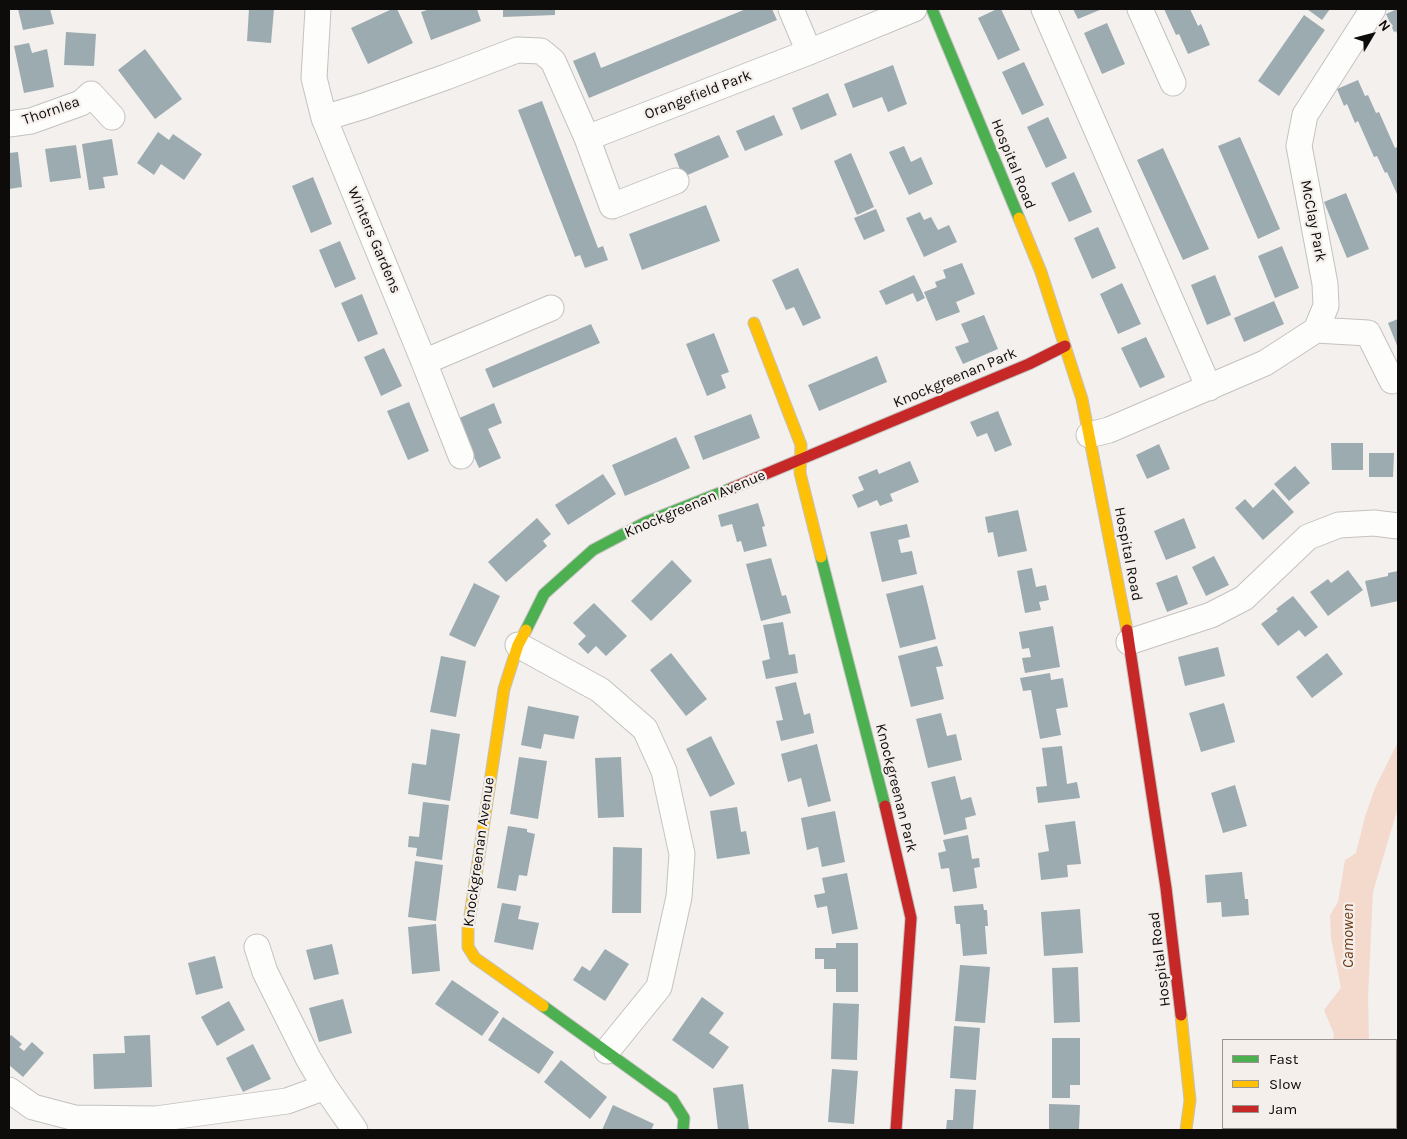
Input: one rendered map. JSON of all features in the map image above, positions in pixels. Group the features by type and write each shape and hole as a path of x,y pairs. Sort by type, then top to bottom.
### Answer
{"street":[{"name":"Winters Gardens","path":"318,9 314,78 324,118 461,456"},
{"path":"791,9 809,52"},
{"name":"Orangefield Park","path":"587,138 914,9"},
{"name":"Hospital Road","path":"932,9 1041,272 1082,399 1129,642 1175,957 1190,1100 1186,1130"},
{"path":"1044,9 1209,388"},
{"path":"1140,9 1173,83"},
{"name":"McClay Park","path":"1316,330 1326,306 1325,284 1299,146 1305,116 1373,9"},
{"path":"324,118 374,103 517,50 541,51 553,61 587,138 612,206 676,181"},
{"name":"Thornlea","path":"9,124 31,121 48,115 81,103 92,94 112,117"},
{"path":"424,362 551,308"},
{"name":"Knockgreenan Park","path":"754,322 801,445 800,473 878,774 911,918 896,1130"},
{"path":"1089,435 1109,430 1265,363 1316,330 1368,333 1392,380 1398,378"},
{"name":"Knockgreenan Park","path":"801,460 1029,364 1065,346"},
{"name":"Knockgreenan Avenue","path":"683,1130 684,1118 672,1099 475,958 468,947 468,929 504,688 518,645 544,594 593,550 646,522 801,460"},
{"path":"1129,642 1211,615 1244,598 1308,537 1339,525 1374,523 1398,526"},
{"path":"518,645 600,690 646,729 664,771 682,854 679,897 659,987 607,1051"},
{"path":"257,947 265,972 308,1058 325,1087 355,1130"},
{"path":"9,1090 32,1107 75,1118 156,1119 287,1101 325,1087"}],"water":[{"name":"Camowen","path":"1398,742 1398,807 1373,892 1368,998 1369,1039 1333,1039 1334,1034 1324,1010 1341,988 1331,938 1330,915 1338,902 1345,860 1356,853 1375,788"}],"building":[{"path":"18,9 50,9 54,24 23,30"},
{"path":"249,9 274,9 271,43 247,41"},
{"path":"392,9 397,9 413,43 368,64 351,28"},
{"path":"430,9 477,9 481,21 431,40 421,12"},
{"path":"503,9 555,9 555,15 503,17"},
{"path":"746,9 772,9 777,20 589,98 573,61 595,52 601,68"},
{"path":"1001,9 1020,50 998,60 978,18"},
{"path":"1073,9 1102,9 1078,19"},
{"path":"1164,9 1190,9 1198,26 1201,24 1210,45 1188,54 1179,34 1176,35"},
{"path":"1307,9 1330,9 1322,20"},
{"path":"1397,9 1398,36 1396,31 1394,32 1386,14"},
{"path":"1304,15 1325,30 1279,96 1258,81"},
{"path":"1107,23 1125,64 1102,74 1084,33"},
{"path":"66,32 96,34 94,66 64,65"},
{"path":"29,43 32,53 47,49 54,87 24,93 14,46"},
{"path":"145,49 182,99 155,119 118,70"},
{"path":"1024,62 1044,105 1022,115 1002,72"},
{"path":"893,65 907,104 888,112 882,97 853,108 844,84"},
{"path":"1358,80 1365,96 1368,95 1376,113 1379,112 1395,148 1398,148 1397,194 1387,172 1385,173 1377,156 1374,157 1358,121 1355,123 1347,104 1344,106 1337,89"},
{"path":"828,93 837,115 801,130 792,108"},
{"path":"542,101 598,248 603,246 608,260 585,268 580,255 575,257 518,110"},
{"path":"774,115 783,135 745,151 736,131"},
{"path":"1048,117 1067,158 1046,168 1027,127"},
{"path":"158,132 169,140 173,134 202,154 184,180 161,164 154,175 137,163"},
{"path":"719,135 729,157 683,177 674,154"},
{"path":"1240,137 1280,229 1258,239 1218,146"},
{"path":"112,139 118,175 103,177 105,188 89,190 82,144"},
{"path":"76,145 81,178 50,182 45,149"},
{"path":"904,146 911,162 921,157 933,184 909,195 889,152"},
{"path":"1163,148 1209,249 1183,260 1137,160"},
{"path":"18,152 22,187 9,189 9,153"},
{"path":"851,153 874,207 857,215 834,161"},
{"path":"1074,172 1092,212 1069,222 1051,183"},
{"path":"313,177 332,224 311,233 292,186"},
{"path":"1346,193 1369,249 1347,258 1324,202"},
{"path":"706,205 720,241 642,270 629,234"},
{"path":"876,209 885,231 864,240 854,218"},
{"path":"920,212 924,220 931,217 938,230 949,225 957,242 924,257 906,218"},
{"path":"1098,227 1116,268 1092,279 1074,238"},
{"path":"340,241 356,279 335,288 319,250"},
{"path":"1282,246 1299,288 1275,298 1258,256"},
{"path":"962,263 975,294 956,302 960,312 936,321 924,292 937,287 935,282 946,278 943,270"},
{"path":"798,268 821,318 803,326 794,307 786,310 772,280"},
{"path":"914,275 925,298 917,302 913,293 886,305 879,291"},
{"path":"1215,275 1231,315 1207,325 1191,285"},
{"path":"1122,283 1141,324 1118,334 1100,294"},
{"path":"362,294 378,334 358,342 341,303"},
{"path":"1274,301 1284,324 1244,342 1234,318"},
{"path":"984,315 998,349 963,364 955,347 969,342 961,324"},
{"path":"1398,319 1398,348 1388,323"},
{"path":"591,324 600,343 493,388 485,369"},
{"path":"714,333 729,372 721,375 726,388 707,396 686,344"},
{"path":"1146,337 1165,377 1140,388 1121,348"},
{"path":"384,348 402,386 381,396 364,357"},
{"path":"877,356 887,382 819,411 808,385"},
{"path":"409,402 429,451 408,460 387,411"},
{"path":"494,403 502,423 488,429 501,458 479,468 457,419"},
{"path":"998,411 1012,445 995,452 987,433 977,437 970,422"},
{"path":"751,414 760,438 703,460 694,436"},
{"path":"676,437 690,468 625,496 612,465"},
{"path":"1331,443 1363,443 1363,470 1332,470"},
{"path":"1159,444 1170,469 1147,479 1136,455"},
{"path":"1369,453 1394,453 1393,477 1369,477"},
{"path":"910,461 919,482 890,494 893,501 880,506 877,500 858,508 852,495 864,490 858,477 877,469 879,474"},
{"path":"1295,466 1310,483 1289,501 1274,484"},
{"path":"603,474 616,494 568,525 555,505"},
{"path":"1273,489 1294,512 1263,540 1235,508 1245,499 1253,508"},
{"path":"758,503 765,526 762,527 767,546 744,552 741,541 737,542 732,524 721,527 718,515"},
{"path":"1018,510 1027,551 998,557 993,532 988,533 985,517"},
{"path":"537,518 551,534 543,541 547,546 506,582 488,562"},
{"path":"1184,518 1196,548 1166,560 1154,531"},
{"path":"907,524 910,537 898,540 901,553 912,551 917,574 882,582 870,532"},
{"path":"1214,556 1229,585 1206,596 1192,567"},
{"path":"771,558 782,596 786,595 791,613 761,621 746,564"},
{"path":"672,560 692,581 651,621 631,601"},
{"path":"1032,568 1036,587 1046,585 1049,600 1039,602 1041,610 1025,613 1017,571"},
{"path":"1348,570 1363,590 1328,616 1310,592 1328,579 1331,583"},
{"path":"1398,571 1398,601 1371,607 1365,581 1388,576 1388,573"},
{"path":"1177,575 1188,604 1167,612 1156,583"},
{"path":"474,583 500,596 475,647 449,635"},
{"path":"923,585 936,639 900,648 886,594"},
{"path":"1293,596 1318,627 1305,637 1299,630 1278,646 1261,624"},
{"path":"594,603 627,636 606,656 596,646 588,654 578,644 586,636 573,623"},
{"path":"783,622 789,655 795,654 798,673 766,679 762,661 770,659 763,625"},
{"path":"1053,626 1060,667 1025,673 1022,658 1031,657 1029,648 1022,649 1019,632"},
{"path":"937,646 943,666 936,667 944,699 911,707 898,656"},
{"path":"1218,647 1225,676 1185,686 1178,657"},
{"path":"671,653 707,699 686,716 650,670"},
{"path":"1327,653 1343,674 1312,698 1296,677"},
{"path":"441,656 466,661 456,717 430,712"},
{"path":"1050,673 1051,680 1063,678 1068,707 1056,709 1061,735 1040,739 1031,690 1023,691 1020,678"},
{"path":"796,682 804,715 810,713 814,733 781,741 776,721 783,720 775,687"},
{"path":"1224,703 1235,742 1201,752 1189,713"},
{"path":"528,706 579,716 574,739 544,734 541,749 521,745"},
{"path":"941,713 947,736 956,734 962,760 928,768 916,719"},
{"path":"431,729 460,734 450,801 408,794 412,763 426,765"},
{"path":"711,736 735,784 710,797 686,749"},
{"path":"817,744 831,801 808,807 801,778 788,782 781,754"},
{"path":"1062,746 1067,784 1077,782 1080,798 1038,803 1036,787 1047,786 1042,748"},
{"path":"519,757 547,761 538,819 510,814"},
{"path":"621,757 624,817 598,818 595,758"},
{"path":"955,776 961,800 971,797 976,815 965,818 967,829 944,835 931,782"},
{"path":"1235,785 1247,826 1223,833 1211,793"},
{"path":"423,802 449,805 442,860 416,856 417,848 408,847 409,836 419,837"},
{"path":"737,807 741,832 746,831 750,854 717,859 710,811"},
{"path":"835,811 845,862 822,867 818,847 807,850 801,818"},
{"path":"1075,821 1081,864 1067,865 1068,877 1041,880 1038,853 1049,851 1045,825"},
{"path":"508,826 527,829 527,832 535,834 527,876 519,875 516,891 497,888"},
{"path":"968,835 972,859 979,858 980,867 974,868 977,888 953,892 949,868 941,869 938,853 946,851 943,840"},
{"path":"613,847 642,848 641,913 612,913"},
{"path":"415,861 443,865 436,921 408,917"},
{"path":"1242,872 1245,899 1248,899 1249,915 1222,917 1221,902 1207,903 1205,875"},
{"path":"847,873 858,929 832,934 827,906 817,908 814,895 825,893 822,878"},
{"path":"502,903 521,906 518,919 539,923 533,950 494,942"},
{"path":"983,904 984,910 987,910 988,926 985,926 987,954 963,956 960,924 956,924 954,906"},
{"path":"1080,909 1083,953 1044,956 1041,912"},
{"path":"436,924 440,971 412,974 408,927"},
{"path":"836,943 858,943 858,992 836,992 836,969 824,969 824,959 815,959 815,948 836,948"},
{"path":"332,944 339,974 314,980 306,950"},
{"path":"605,949 629,964 605,1001 573,980 582,966 590,971"},
{"path":"215,956 223,988 196,995 188,963"},
{"path":"960,965 990,967 985,1023 955,1021"},
{"path":"1078,967 1080,1022 1054,1023 1052,968"},
{"path":"452,980 499,1012 482,1036 435,1004"},
{"path":"702,997 724,1013 709,1033 729,1047 713,1069 672,1040"},
{"path":"343,999 352,1033 319,1042 309,1008"},
{"path":"229,1001 245,1030 217,1046 201,1017"},
{"path":"833,1003 859,1004 857,1060 831,1059"},
{"path":"503,1017 554,1052 539,1074 488,1040"},
{"path":"954,1026 980,1028 976,1080 950,1078"},
{"path":"11,1035 22,1044 19,1047 24,1051 32,1042 44,1053 23,1077 9,1065 9,1037"},
{"path":"150,1035 152,1087 94,1089 93,1054 125,1053 124,1036"},
{"path":"1052,1038 1080,1038 1080,1085 1070,1085 1070,1098 1052,1098"},
{"path":"253,1044 271,1079 243,1092 226,1058"},
{"path":"561,1060 607,1097 590,1119 544,1082"},
{"path":"832,1069 858,1071 854,1124 828,1122"},
{"path":"743,1084 749,1130 718,1130 713,1088"},
{"path":"955,1089 976,1090 973,1130 946,1130 947,1120 953,1120"},
{"path":"1049,1104 1080,1105 1079,1129 1049,1130"},
{"path":"613,1105 654,1124 651,1130 602,1130"},
{"path":"1222,1129 1254,1129 1254,1130"}],"traffic: fast":[{"path":"932,9 1019,218"},
{"path":"526,630 544,594 593,550 646,522 732,488"},
{"path":"821,557 885,806"},
{"path":"543,1006 672,1099 684,1118 683,1130"}],"traffic: slow":[{"path":"1019,218 1041,272 1082,399 1127,630"},
{"path":"754,323 801,445 800,473 821,557"},
{"path":"526,630 518,645 504,689 468,929 468,947 475,958 543,1006"},
{"path":"1181,1015 1190,1100 1186,1130"}],"traffic: jam":[{"path":"732,488 1029,364 1065,346"},
{"path":"1127,630 1166,888 1181,1015"},
{"path":"885,806 911,918 896,1130"}]}
